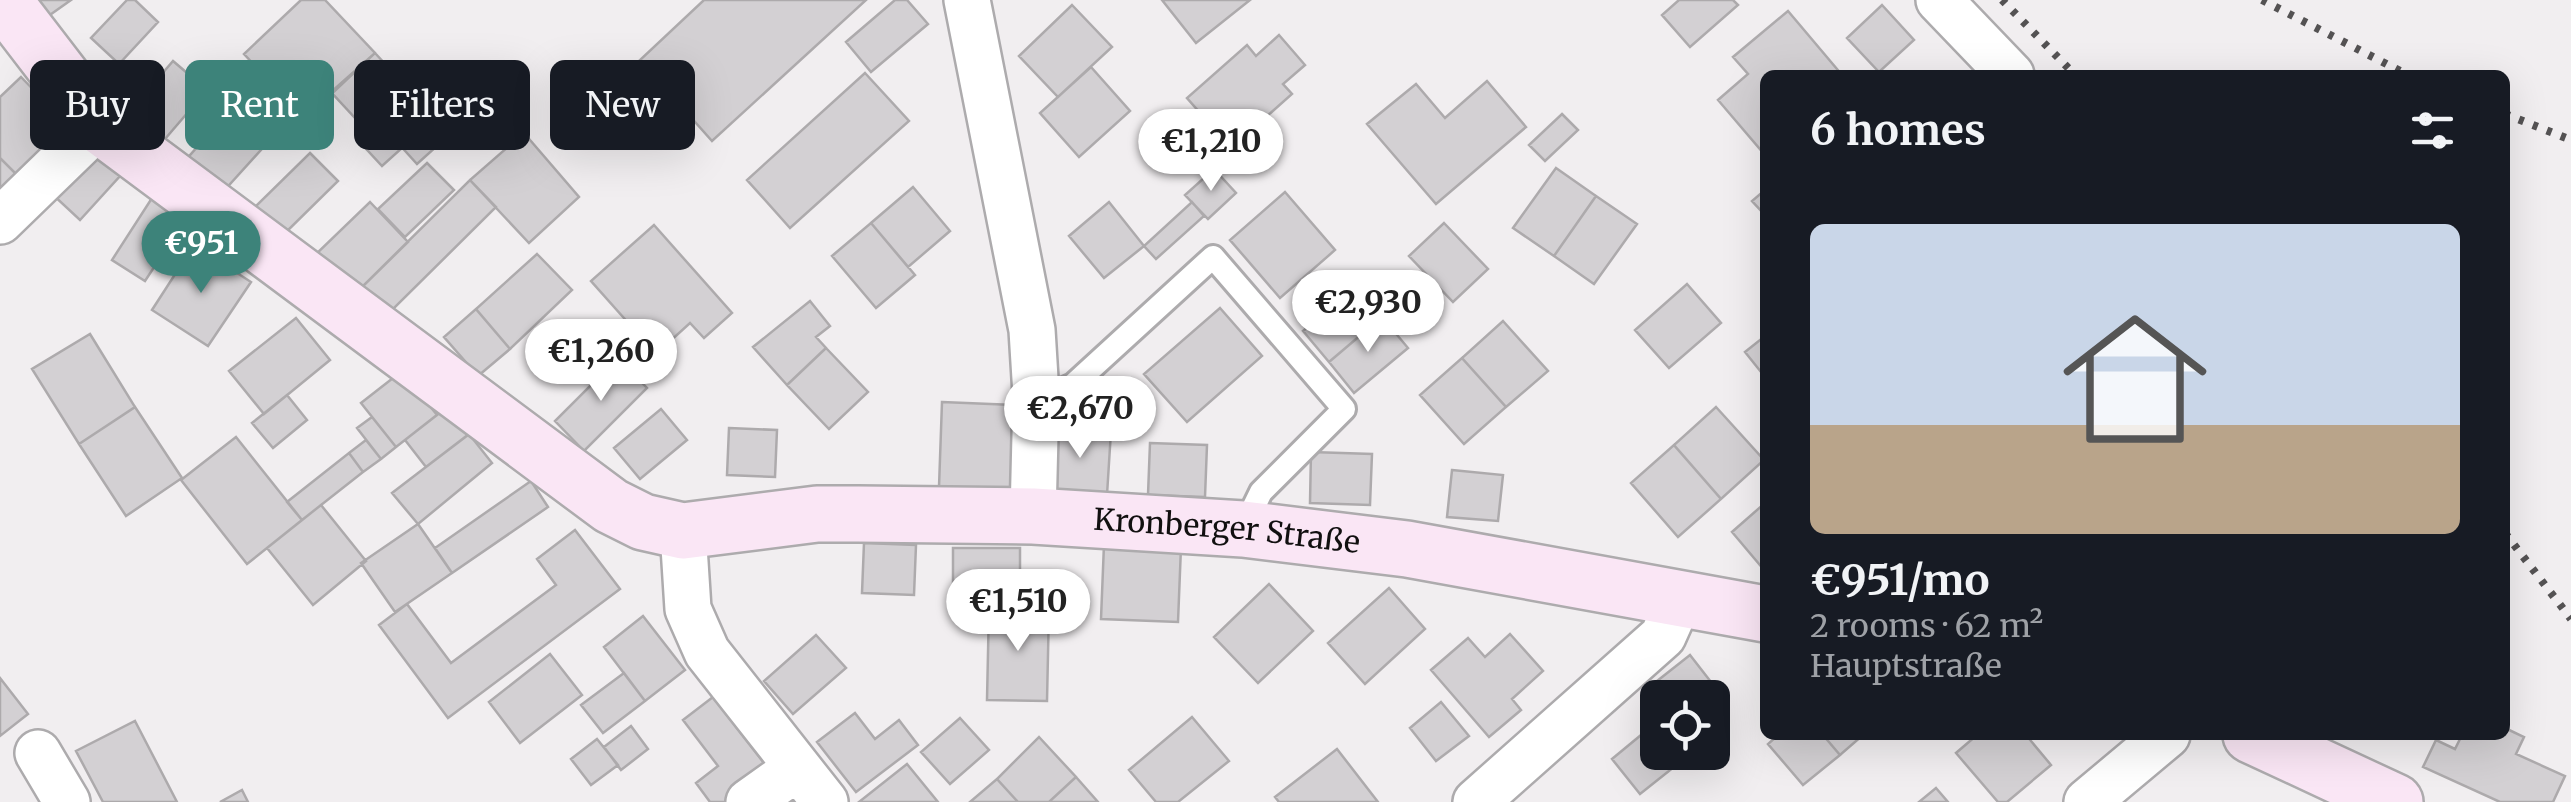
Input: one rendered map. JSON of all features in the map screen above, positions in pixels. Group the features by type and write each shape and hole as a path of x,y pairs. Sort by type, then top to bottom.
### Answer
{"street":[{"path":"3,0 49,60"},
{"path":"967,0 1032,330 1036,395 1033,516"},
{"path":"1939,0 2005,70"},
{"path":"0,221 74,150"},
{"path":"131,150 611,506 643,522 683,531 688,609 707,652 811,785 749,802"},
{"name":"Kronberger Straße","path":"683,531 817,514 1033,516 1243,529 1406,549 1760,613"},
{"path":"1476,802 1663,636 1680,598"},
{"path":"2086,802 2161,740"},
{"path":"2262,740 2395,802"},
{"path":"38,753 68,802"}],"lane":[{"path":"1036,395 1053,394 1073,384 1213,257 1344,410 1260,492 1250,505 1243,529"}],"building":[{"path":"35,0 71,0 47,17"},
{"path":"127,0 135,0 158,22 123,60 115,60 91,38"},
{"path":"301,0 325,0 375,53 368,60 354,60 354,73 334,92 334,60 250,60 244,54"},
{"path":"704,0 866,0 712,141 695,122 695,60 640,60"},
{"path":"895,0 907,0 928,24 871,72 846,42"},
{"path":"1162,0 1250,0 1196,43"},
{"path":"1679,0 1733,0 1738,5 1690,47 1662,15"},
{"path":"1072,5 1112,47 1058,97 1019,56"},
{"path":"1882,5 1914,40 1877,70 1847,38"},
{"path":"1788,11 1838,70 1760,70 1760,149 1718,100 1748,74 1733,57"},
{"path":"1279,35 1305,65 1283,84 1292,94 1231,148 1187,98 1247,45 1256,56"},
{"path":"173,61 185,71 185,116 165,139 165,70"},
{"path":"1091,67 1130,111 1079,157 1040,113"},
{"path":"354,72 354,117 334,95 334,89"},
{"path":"865,73 909,121 790,228 747,180"},
{"path":"21,77 30,86 30,150 61,150 26,184 0,158 0,97"},
{"path":"1487,81 1526,127 1436,204 1367,124 1416,84 1445,118"},
{"path":"1562,114 1578,130 1545,161 1529,145"},
{"path":"530,140 579,197 529,243 470,180 504,150 530,150"},
{"path":"92,150 120,176 80,220 51,193"},
{"path":"195,150 261,150 221,194 184,162"},
{"path":"367,150 400,150 382,166"},
{"path":"404,150 433,150 417,164"},
{"path":"310,153 338,181 276,242 248,214"},
{"path":"0,158 26,184 0,210"},
{"path":"427,163 454,190 405,237 378,209"},
{"path":"1556,168 1596,196 1554,256 1513,228"},
{"path":"1214,169 1236,193 1208,219 1185,195"},
{"path":"470,180 496,207 387,315 361,288"},
{"path":"913,187 950,231 908,267 871,223"},
{"path":"1285,192 1335,250 1280,298 1230,240"},
{"path":"1596,196 1637,224 1594,284 1554,256"},
{"path":"152,198 185,220 145,281 112,260"},
{"path":"370,202 408,242 361,288 315,255"},
{"path":"1109,202 1144,246 1104,278 1069,236"},
{"path":"1192,202 1204,216 1156,259 1144,246"},
{"path":"871,223 915,275 876,308 832,256"},
{"path":"1444,223 1488,269 1453,302 1409,256"},
{"path":"654,225 732,313 704,338 690,323 656,354 591,281"},
{"path":"194,245 251,282 208,346 152,310"},
{"path":"537,254 572,290 510,349 476,309"},
{"path":"1687,284 1721,323 1669,368 1635,330"},
{"path":"1357,287 1382,317 1329,362 1303,331"},
{"path":"810,301 830,326 816,337 826,348 787,385 753,347"},
{"path":"1220,308 1262,356 1187,422 1144,374"},
{"path":"476,309 510,349 478,376 444,337"},
{"path":"1382,317 1408,348 1354,393 1329,362"},
{"path":"296,318 330,360 264,414 229,371"},
{"path":"1503,321 1548,371 1506,407 1462,358"},
{"path":"90,334 135,407 79,444 32,369"},
{"path":"1760,340 1760,371 1745,352"},
{"path":"826,348 868,392 829,429 787,385"},
{"path":"618,358 647,388 584,451 555,421"},
{"path":"1462,358 1506,407 1464,444 1420,395"},
{"path":"402,371 437,415 396,447 361,403"},
{"path":"287,395 307,420 273,448 252,423"},
{"path":"942,402 1014,405 1011,489 939,487"},
{"path":"135,407 182,478 126,516 79,444"},
{"path":"447,407 468,435 426,467 405,440"},
{"path":"1716,407 1760,456 1760,464 1721,499 1674,445"},
{"path":"661,409 687,440 640,479 614,448"},
{"path":"372,417 396,447 381,459 357,428"},
{"path":"729,428 777,430 775,477 727,475"},
{"path":"1053,428 1111,431 1107,495 1049,490"},
{"path":"469,434 492,463 418,524 392,493"},
{"path":"236,437 302,520 247,564 181,480"},
{"path":"366,440 381,459 363,472 349,453"},
{"path":"1150,443 1207,445 1205,497 1148,495"},
{"path":"1674,445 1721,499 1678,537 1631,483"},
{"path":"1311,452 1372,454 1370,505 1310,503"},
{"path":"349,453 363,472 302,520 287,502"},
{"path":"1452,470 1503,475 1498,521 1447,517"},
{"path":"531,481 548,507 452,573 435,548"},
{"path":"321,505 366,561 313,605 267,548"},
{"path":"1760,507 1760,565 1732,532"},
{"path":"418,524 452,573 395,612 361,563"},
{"path":"575,530 620,589 448,718 379,625 407,604 451,663 556,585 537,559"},
{"path":"864,543 916,545 914,595 862,593"},
{"path":"1104,544 1181,547 1178,622 1101,619"},
{"path":"953,548 1020,548 1020,607 953,607"},
{"path":"1269,584 1313,631 1258,683 1214,637"},
{"path":"1389,588 1425,629 1365,684 1328,643"},
{"path":"989,607 1049,608 1047,701 987,700"},
{"path":"643,616 685,670 645,701 604,647"},
{"path":"1510,634 1543,671 1512,699 1521,710 1489,737 1431,670 1468,638 1485,657"},
{"path":"816,635 846,668 793,714 764,681"},
{"path":"550,654 582,695 520,743 489,702"},
{"path":"1690,655 1709,680 1658,680"},
{"path":"624,673 645,701 603,733 581,705"},
{"path":"0,678 28,714 0,736"},
{"path":"713,697 771,772 732,802 710,802 696,783 718,766 683,720"},
{"path":"1441,702 1469,736 1436,761 1410,728"},
{"path":"855,713 875,739 899,720 918,745 856,792 817,742"},
{"path":"1192,717 1229,761 1178,802 1156,802 1129,770"},
{"path":"960,718 989,750 950,784 921,752"},
{"path":"135,721 177,802 103,802 76,751"},
{"path":"631,726 648,749 621,770 604,747"},
{"path":"2510,730 2524,737 2516,754 2565,776 2553,802 2500,802 2423,767 2436,740 2455,749 2460,740 2510,740"},
{"path":"1640,736 1640,770 1670,770 1640,794 1612,759"},
{"path":"1039,737 1076,777 1049,802 1018,802 997,779"},
{"path":"597,739 618,765 591,785 571,759"},
{"path":"1772,740 1827,740 1840,755 1803,785 1768,744"},
{"path":"1827,740 1857,740 1840,755"},
{"path":"1971,740 2030,740 2051,765 2007,802 1998,802 1956,753"},
{"path":"1337,749 1378,802 1279,802 1275,797"},
{"path":"907,764 938,802 859,802"},
{"path":"1076,777 1098,802 1049,802"},
{"path":"997,779 1018,802 970,802"},
{"path":"1936,788 1948,802 1919,802"},
{"path":"242,790 248,802 220,802"}],"railway":[{"path":"2002,0 2070,70"},
{"path":"2262,0 2398,70"},
{"path":"2510,116 2571,140"},
{"path":"2510,540 2571,619"}]}
